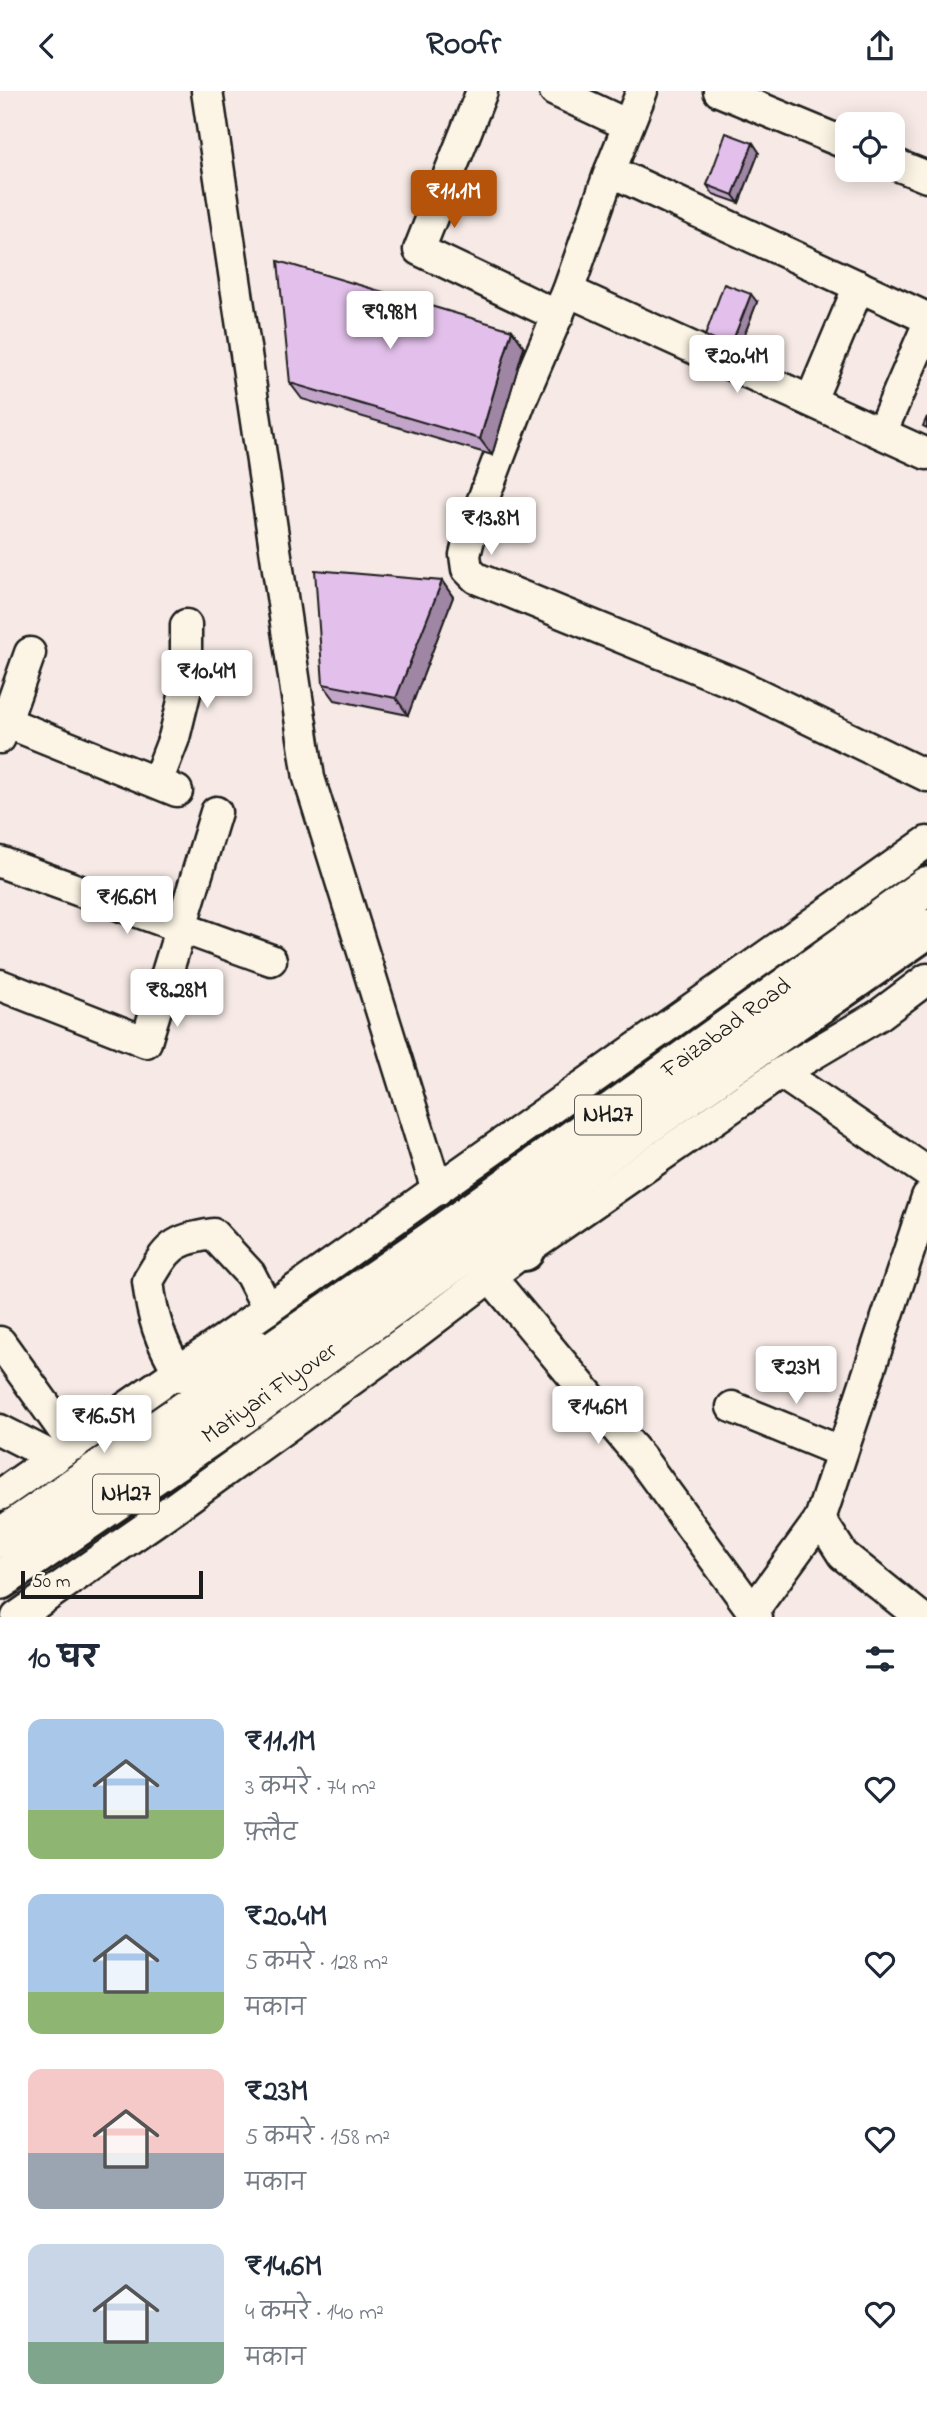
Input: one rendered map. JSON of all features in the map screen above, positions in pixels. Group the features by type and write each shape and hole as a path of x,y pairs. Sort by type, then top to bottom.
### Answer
{"highway":[{"name":"Faizabad Road","path":"278,1325 443,1233 927,886"},
{"name":"Faizabad Road","path":"479,1264 545,1196 927,929"},
{"path":"524,1251 545,1196"},
{"name":"Matiyari Flyover","path":"0,1538 240,1395 479,1264"},
{"path":"179,1372 278,1325"},
{"name":"Matiyari Flyover","path":"0,1580 240,1395 278,1325"}],"street":[{"path":"207,91 309,778 437,1190"},
{"path":"482,91 419,250 811,400 927,454"},
{"path":"555,91 628,125"},
{"path":"642,91 563,303 521,400 471,531 465,555 467,569 476,578 739,685 927,776"},
{"path":"719,91 835,139"},
{"path":"905,168 927,177"},
{"path":"610,171 927,318"},
{"path":"811,400 859,286"},
{"path":"881,433 927,327"},
{"path":"30,653 3,730 167,787 174,738 186,689 186,625"},
{"path":"0,985 146,1042 216,812"},
{"path":"0,1495 179,1372 164,1348 154,1323 148,1281 167,1249 194,1237 213,1234 250,1274 278,1325 437,1190 927,842"},
{"path":"0,862 271,960"},
{"path":"17,1617 174,1508 408,1339 479,1264 524,1251 781,1073 879,1015 927,979"},
{"path":"781,1073 927,1172"},
{"path":"479,1264 641,1458 755,1614 820,1520 927,1197"},
{"path":"0,1342 65,1451"},
{"path":"732,1408 842,1452"},
{"path":"0,1430 65,1451"},
{"path":"820,1520 843,1555 913,1615"}],"building":[{"path":"726,133 753,143 733,195 707,185"},
{"path":"278,261 512,330 480,439 290,383"},
{"path":"724,284 751,294 731,345 705,336"},
{"path":"315,570 442,581 396,698 323,684"}]}
